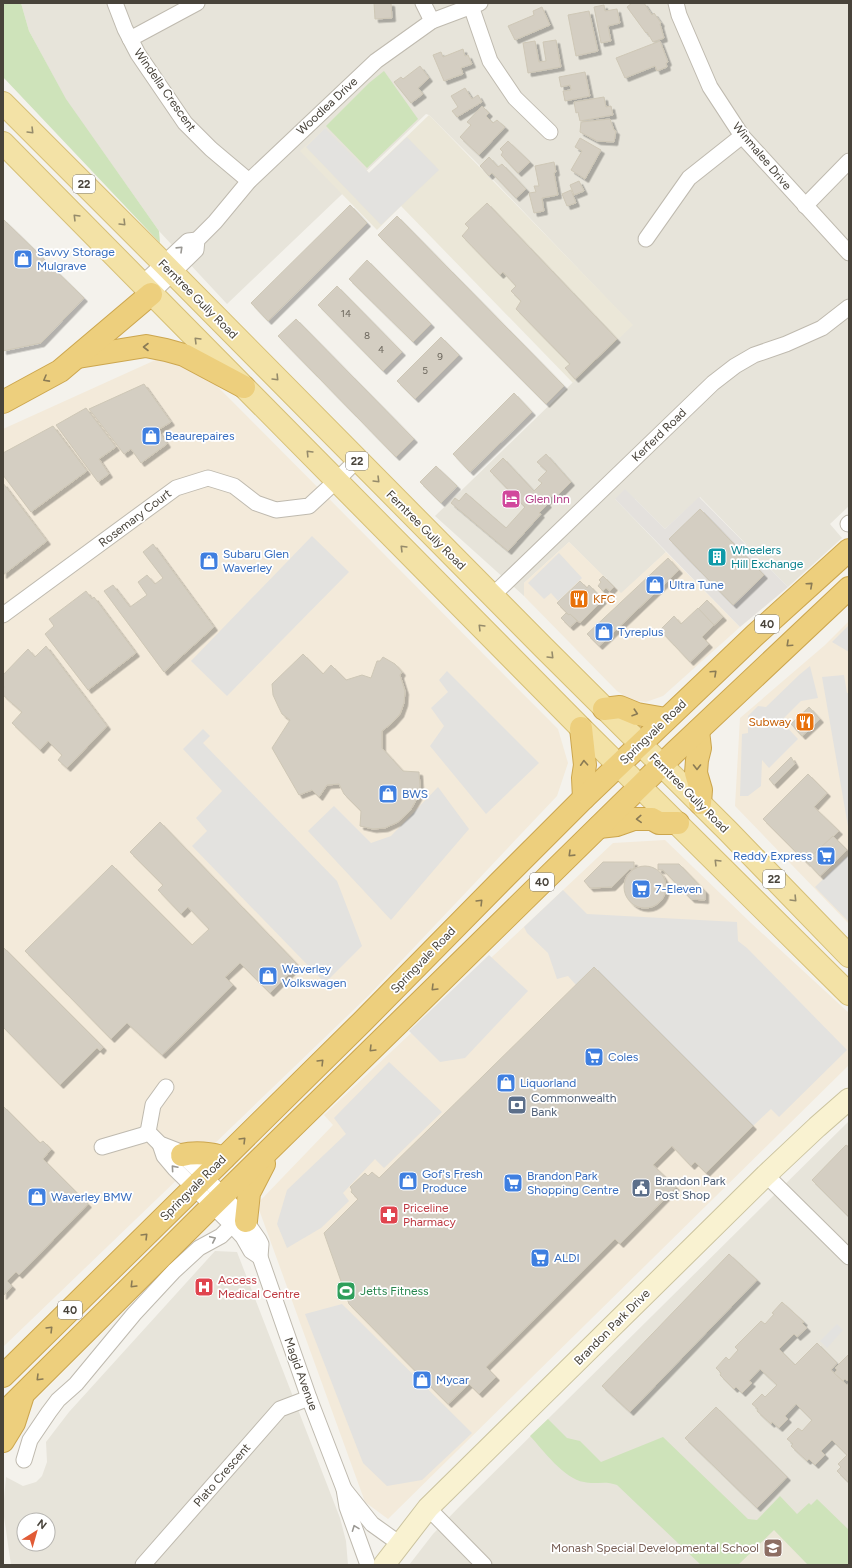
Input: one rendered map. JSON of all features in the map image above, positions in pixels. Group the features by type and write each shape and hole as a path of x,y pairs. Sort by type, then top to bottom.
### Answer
{"highway":[{"path":"3,402 60,371 78,357 147,289"},
{"path":"78,357 146,346 153,347 184,356 244,387"},
{"name":"Springvale Road","path":"3,1376 380,1004 584,798 768,623 849,550"},
{"name":"40","path":"3,1414 24,1393 167,1264 218,1201 277,1142 640,786 849,588"},
{"path":"604,709 620,707 637,714 666,719"},
{"path":"581,728 585,765 583,778 584,798"},
{"path":"698,730 700,748 696,760 696,773 700,790 700,803"},
{"path":"599,827 617,825 634,819 652,819 659,823 678,823"},
{"path":"380,1004 400,1021"},
{"path":"239,1223 249,1193 277,1142"},
{"path":"182,1155 192,1152 201,1154 215,1154 224,1158"},
{"path":"3,1441 14,1423 24,1393"}],"main road":[{"name":"Ferntree Gully Road","path":"3,103 604,709 700,803 849,956"},
{"name":"22","path":"3,143 508,655 849,994"},
{"path":"508,655 530,634"}],"street":[{"name":"Windella Crescent","path":"115,3 130,39 148,69 185,123 211,149 249,181"},
{"path":"130,39 197,3"},
{"path":"423,3 432,21"},
{"name":"Winmalee Drive","path":"676,3 679,15 710,87 742,136 849,253"},
{"path":"476,4 490,61 515,98 550,132"},
{"name":"Woodlea Drive","path":"147,289 168,268 196,250 197,240 215,222 249,181 376,61 432,21 476,4"},
{"path":"646,239 689,178 742,136"},
{"path":"805,206 849,161"},
{"name":"Kerferd Road","path":"492,596 713,383 735,366 754,355 786,344 822,328 849,307"},
{"name":"Rosemary Court","path":"3,616 176,488 208,478 234,486 256,503 276,510 309,506 357,460"},
{"path":"102,1147 143,1135 148,1132 153,1105 166,1087"},
{"name":"Brandon Park Drive","path":"384,1565 428,1508 766,1175 816,1127 849,1099"},
{"path":"148,1132 160,1144 178,1151 200,1183"},
{"path":"160,1144 164,1156 200,1183"},
{"path":"766,1175 849,1257"},
{"name":"Magid Avenue","path":"200,1183 239,1223 259,1240 261,1244 260,1257 309,1398 344,1489 347,1507 368,1565"},
{"path":"24,1460 30,1440 49,1412 83,1376 134,1314 167,1264 194,1252 203,1244 221,1236 239,1223"},
{"name":"Plato Crescent","path":"143,1565 280,1409 309,1398"},
{"name":"Magid Avenue","path":"344,1489 372,1524 400,1544"},
{"path":"428,1508 484,1565"}],"shaded area":[{"path":"21,3 849,3 849,506 830,524 842,538 788,587 700,497 665,529 635,499 615,499 666,552 621,594 569,542 524,583 524,596 435,516 632,325 480,166 429,115 426,114 227,304 159,231 66,100 29,31"},
{"path":"429,115 633,325 573,383 401,206 377,230 300,151 325,128 369,173"},
{"path":"325,128 369,173 407,137 439,170 381,225 306,147"},
{"path":"162,357 206,375 558,729 568,763 557,796 369,995 3,1347 3,429"},
{"path":"625,489 665,529 699,497 788,587 740,627 615,499"},
{"path":"312,536 349,572 227,696 191,661"},
{"path":"569,542 621,593 666,552 740,627 663,696 646,702 628,698 617,691 524,596 524,583"},
{"path":"559,553 582,578 558,601 551,593 544,599 528,583"},
{"path":"849,621 849,924 735,806 740,718 825,645"},
{"path":"849,625 849,652 832,642"},
{"path":"810,666 818,698 801,701 783,719 782,722 798,739 769,768 762,760 761,786 748,796 740,796 742,734 748,733 748,716 758,706 766,707"},
{"path":"447,671 539,763 486,814 430,746 444,726 431,708 448,692 439,680"},
{"path":"844,675 847,693 849,693 849,832 822,677"},
{"path":"203,729 210,736 203,743 337,881 362,946 325,983 192,846 207,831 196,818 222,791 183,749"},
{"path":"438,787 469,829 391,920 308,831 334,806 371,843 391,836"},
{"path":"665,840 751,923 849,1013 849,1065 388,1519 365,1502 257,1204 333,1125 324,1115 613,843"},
{"path":"847,856 849,858 849,922 815,887"},
{"path":"563,890 587,914 737,922 738,941 747,948 847,1050 779,1117 771,1109 753,1126 576,985 568,976 557,979 548,953 527,933 524,927"},
{"path":"489,955 528,991 465,1058 440,1062 409,1031"},
{"path":"389,1062 442,1112 384,1168 375,1159 343,1193 349,1201 321,1228 287,1248 277,1224 287,1190 346,1134 334,1118"},
{"path":"849,1121 849,1565 409,1565 433,1534 461,1505"},
{"path":"215,1251 237,1252 340,1518 346,1541 348,1565 11,1565 3,1510 6,1477 23,1486 36,1482 42,1476 47,1462 46,1442 69,1412"},
{"path":"342,1304 472,1433 422,1480 387,1486 363,1463 305,1314"},
{"path":"837,1324 843,1330 827,1348 820,1341"},
{"name":"Monash Special Developmental School","path":"774,1530 808,1565 738,1565"}],"green space":[{"path":"3,3 21,3 29,31 66,99 159,231 160,243 3,77"},
{"path":"384,71 418,119 367,168 326,126 369,83"},
{"path":"548,1419 567,1438 580,1441 601,1462 663,1437 748,1519 757,1520 780,1496 797,1514 809,1503 811,1505 817,1499 849,1530 849,1565 808,1565 774,1530 738,1565 701,1565 617,1485 608,1483 588,1483 576,1480 554,1463 530,1436"}],"building":[{"path":"374,3 391,3 392,18 375,19"},
{"path":"632,3 644,3 652,15 654,13 661,23 664,38 653,42 627,7"},
{"path":"604,5 605,11 617,9 620,23 608,26 611,41 601,43 594,7"},
{"path":"542,7 550,25 515,40 508,26 534,15 533,11"},
{"path":"589,11 598,51 576,56 568,15"},
{"path":"556,40 561,67 528,73 523,43 535,41 539,62 546,61 543,42"},
{"path":"660,41 668,62 666,63 667,67 657,71 655,66 625,78 616,58"},
{"path":"463,49 465,56 468,55 472,64 461,68 463,74 444,81 433,55 441,52 443,57"},
{"path":"420,66 429,78 418,88 423,94 411,103 394,82 401,77 403,79"},
{"path":"585,72 590,96 565,101 563,91 571,90 570,85 561,87 559,77"},
{"path":"465,88 472,99 478,95 482,102 457,117 452,111 458,107 451,96"},
{"path":"604,97 606,107 611,106 613,115 580,121 578,112 576,113 574,102"},
{"path":"482,106 489,113 486,116 493,123 497,120 505,127 479,155 460,137 471,125 467,122"},
{"path":"610,119 614,130 616,131 614,142 597,141 580,132 581,122"},
{"path":"580,138 601,150 585,179 571,170 582,151 575,147"},
{"path":"508,141 530,162 518,173 501,155 503,152 500,149"},
{"path":"489,157 498,167 502,164 526,189 516,198 492,173 489,176 480,166"},
{"path":"554,162 556,172 554,173 558,195 542,198 544,211 534,213 529,193 536,192 534,186 539,186 535,166"},
{"path":"579,181 584,191 574,195 570,185"},
{"path":"571,190 576,203 567,206 562,194"},
{"path":"487,203 617,339 575,379 565,368 570,364 516,309 521,301 511,291 516,286 503,272 500,275 462,236 469,228 465,224"},
{"path":"350,205 367,223 268,321 251,303"},
{"path":"397,216 564,386 546,404 378,235"},
{"name":"Savvy Storage Mulgrave","path":"3,219 84,298 41,343 3,351"},
{"path":"367,260 431,324 413,342 349,279"},
{"path":"337,286 402,352 383,371 318,305"},
{"path":"296,319 414,439 396,457 278,336"},
{"path":"441,337 459,355 415,399 397,381"},
{"path":"144,384 171,422 158,430 167,444 141,463 131,449 124,454 89,409"},
{"path":"514,393 532,412 470,472 453,454"},
{"path":"86,408 116,447 99,459 109,474 98,482 56,425"},
{"path":"53,426 87,471 31,512 3,475 3,453"},
{"path":"546,454 571,482 556,497 553,495 546,502 548,504 539,513 541,514 508,551 451,503 455,498 459,501 466,493 506,528 525,507 490,471 503,458 534,491 542,483 538,480 547,471 537,462"},
{"path":"436,466 457,486 441,503 420,482"},
{"path":"3,483 47,541 3,575"},
{"name":"Wheelers Hill Exchange","path":"700,509 764,575 733,605 669,539"},
{"path":"153,544 214,627 164,672 104,591 113,585 130,607 147,595 138,582 147,575 155,584 163,578 143,552"},
{"path":"668,558 679,570 599,646 587,634"},
{"path":"603,576 614,587 610,591 606,588 603,591 598,586 601,582 599,580"},
{"path":"580,581 587,588 589,585 603,600 581,622 579,622 570,614 569,615 557,603"},
{"path":"86,591 92,599 94,597 136,653 88,690 45,634 54,626 49,619"},
{"path":"707,600 723,617 714,625 698,609"},
{"path":"698,608 714,625 702,637 709,644 690,662 660,630 674,616 681,624"},
{"path":"566,613 569,615 570,614 577,621 570,627 561,618"},
{"path":"46,646 107,726 67,768 58,760 62,755 48,741 40,750 12,723 22,712 3,695 3,675 28,649 35,657"},
{"path":"303,654 323,674 331,665 346,680 362,675 371,678 377,661 380,661 383,657 395,664 402,672 400,675 405,691 404,703 400,714 382,731 382,748 403,771 419,772 420,786 418,797 410,811 398,822 385,828 373,829 360,826 361,811 344,794 339,784 327,785 319,797 312,790 299,795 272,748 290,720 282,714 278,706 273,695 272,684"},
{"name":"Subway","path":"809,707 820,719 802,736 791,724"},
{"path":"791,757 795,764 774,785 769,779"},
{"path":"808,774 827,793 814,807 839,831 807,863 763,819"},
{"path":"160,822 298,965 270,993 240,963 225,977 233,985 162,1055 127,1023 111,1039 25,951 112,865 192,945 209,929 188,907 181,914 158,890 163,885 130,852"},
{"name":"Reddy Express","path":"833,836 847,850 820,876 806,861"},
{"path":"603,862 634,862 634,869 630,869 612,887 590,888 584,881"},
{"path":"658,864 679,864 705,891 705,900 691,899 663,870 658,870"},
{"path":"645,866 660,872 666,887 660,902 645,908 630,902 624,887 630,872"},
{"path":"3,947 103,1047 100,1051 97,1048 60,1085 3,1027"},
{"name":"Brandon Park Shopping Centre","path":"594,967 753,1126 706,1173 695,1162 691,1166 672,1146 653,1165 676,1187 620,1244 615,1239 486,1367 496,1377 479,1394 469,1384 448,1404 349,1304 324,1233 358,1199 351,1192 352,1190 350,1187 365,1173 368,1176 372,1172 379,1178"},
{"path":"3,1106 40,1143 43,1141 51,1149 43,1159 88,1204 19,1275 16,1272 7,1281 12,1286 3,1296"},
{"path":"846,1145 849,1147 849,1217 812,1180"},
{"path":"729,1254 757,1280 630,1412 602,1386"},
{"path":"782,1302 804,1322 802,1323 807,1328 797,1337 794,1334 779,1349 795,1365 817,1343 837,1363 831,1370 847,1385 849,1383 849,1483 837,1471 841,1467 838,1464 847,1455 832,1440 821,1451 825,1455 815,1465 809,1459 807,1461 791,1446 793,1444 787,1439 798,1428 802,1431 812,1420 796,1404 785,1416 788,1419 779,1428 772,1422 771,1424 757,1411 758,1409 752,1404 762,1394 765,1397 777,1385 760,1369 749,1381 752,1383 742,1393 736,1387 734,1389 720,1375 721,1373 716,1368 726,1357 729,1360 738,1350 735,1347 761,1321 765,1324"},
{"path":"849,1354 849,1379 847,1381 845,1379 843,1381 834,1373 837,1370 835,1368"},
{"path":"716,1407 787,1477 757,1508 685,1438"}],"place":[{"name":"Savvy Storage Mulgrave","path":"23,259"},
{"name":"Beaurepaires","path":"151,436"},
{"name":"Glen Inn","path":"511,499"},
{"name":"Wheelers Hill Exchange","path":"717,557"},
{"name":"Subaru Glen Waverley","path":"209,561"},
{"name":"Ultra Tune","path":"655,585"},
{"name":"KFC","path":"579,599"},
{"name":"Tyreplus","path":"604,632"},
{"name":"Subway","path":"805,722"},
{"name":"BWS","path":"388,794"},
{"name":"Reddy Express","path":"826,856"},
{"name":"7-Eleven","path":"641,889"},
{"name":"Waverley Volkswagen","path":"268,976"},
{"name":"Coles","path":"594,1057"},
{"name":"Liquorland","path":"506,1083"},
{"name":"Commonwealth Bank","path":"517,1105"},
{"name":"Gof's Fresh Produce","path":"408,1181"},
{"name":"Brandon Park Shopping Centre","path":"513,1183"},
{"name":"Brandon Park Post Shop","path":"641,1188"},
{"name":"Waverley BMW","path":"37,1197"},
{"name":"Priceline Pharmacy","path":"389,1215"},
{"name":"ALDI","path":"540,1258"},
{"name":"Access Medical Centre","path":"204,1287"},
{"name":"Jetts Fitness","path":"346,1291"},
{"name":"Mycar","path":"422,1380"},
{"name":"Monash Special Developmental School","path":"773,1548"}]}
